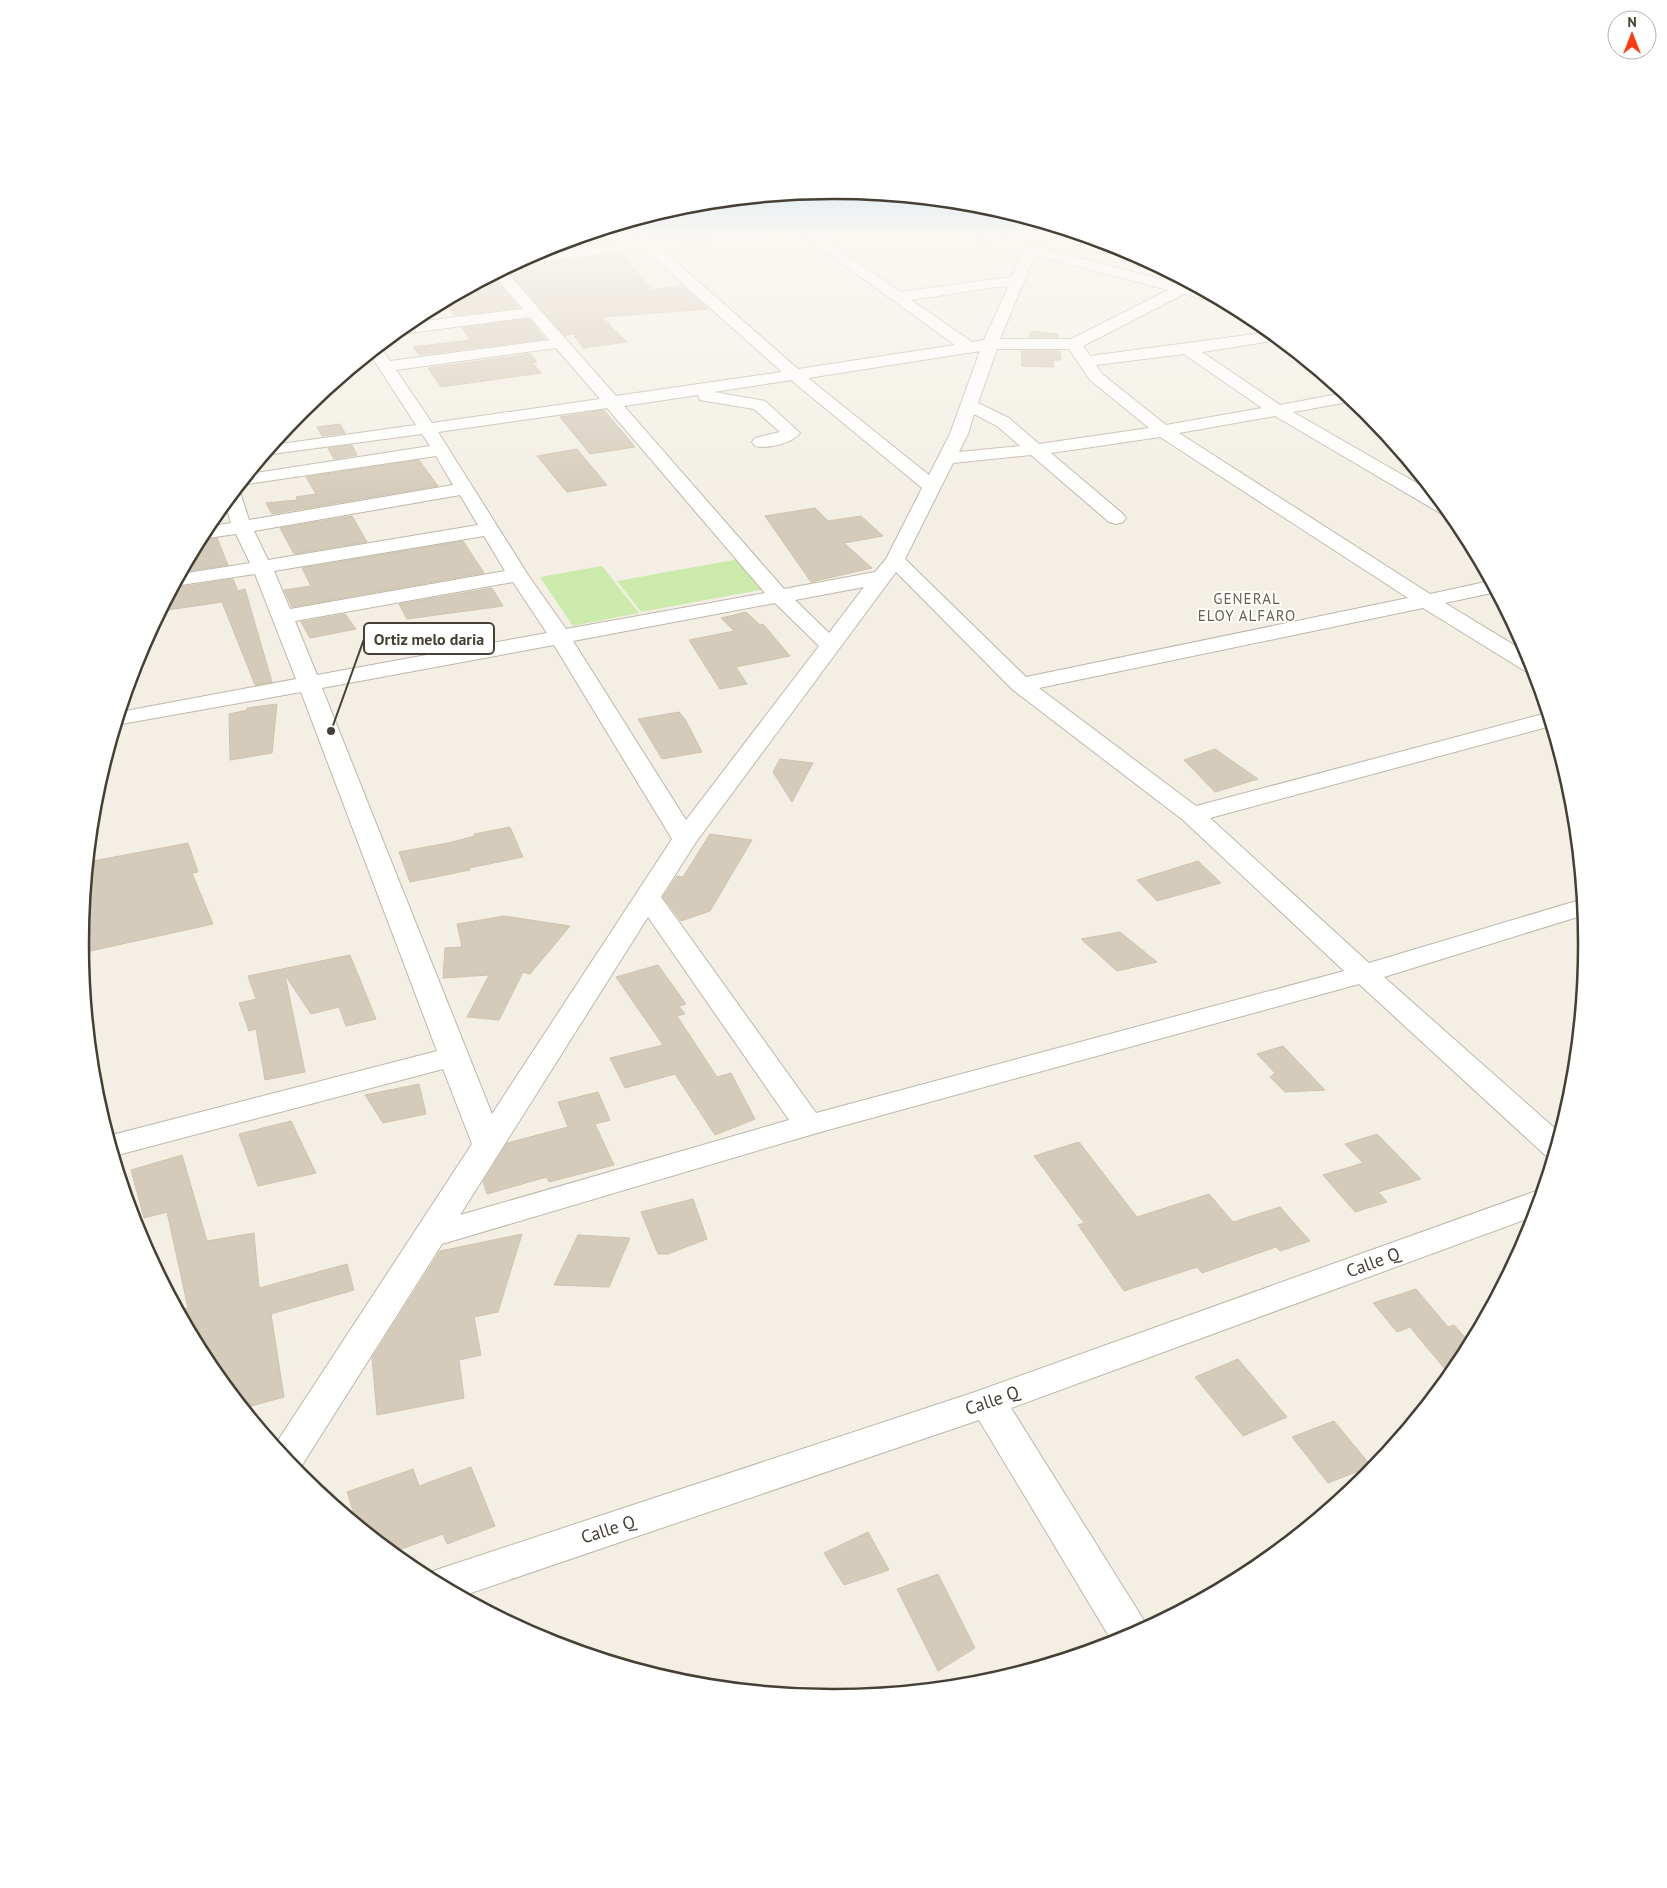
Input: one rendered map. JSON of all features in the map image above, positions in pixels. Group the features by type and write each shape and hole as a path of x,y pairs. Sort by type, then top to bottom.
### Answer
{"street":[{"path":"546,326 779,596 831,646"},
{"path":"741,326 795,374 932,486"},
{"path":"939,326 968,347"},
{"path":"290,1453 684,839 889,568 959,434 980,369 999,326"},
{"path":"277,450 697,390 968,347 992,344 1074,344 1109,326"},
{"path":"1085,361 1265,337"},
{"path":"386,366 561,343"},
{"path":"1074,344 1096,377 1163,430 1425,600 1522,659"},
{"path":"1187,349 1278,410 1430,499"},
{"path":"378,355 560,638 684,839"},
{"path":"697,390 708,397 758,405 791,433 786,437 761,442"},
{"path":"948,458 1035,450 1163,430 1340,398"},
{"path":"968,405 1003,422 1116,518"},
{"path":"253,479 441,450"},
{"path":"213,532 464,489"},
{"path":"234,503 242,527 262,567 283,617 452,1057 488,1145"},
{"path":"185,580 489,529"},
{"path":"124,718 779,596 889,568"},
{"path":"889,568 1021,685 1192,815 1364,974 1551,1143"},
{"path":"283,617 518,575"},
{"path":"1021,685 1487,588"},
{"path":"1192,815 1544,720"},
{"path":"647,896 810,1125"},
{"path":"429,1236 810,1125 1364,974 1577,909"},
{"path":"116,1145 452,1057"},
{"name":"Calle Q","path":"450,1582 988,1402 1531,1205"},
{"path":"988,1402 1127,1628"}],"green space":[{"path":"739,559 765,589 641,612 617,581"},
{"path":"602,566 639,613 573,626 540,577"}],"building":[{"path":"476,326 535,326 545,339 419,355 413,347 470,340 462,328"},
{"path":"556,326 611,326 627,342 583,348 573,334 565,336"},
{"path":"1032,331 1058,334 1058,337 1028,337"},
{"path":"1021,351 1060,351 1061,360 1053,360 1054,367 1022,366"},
{"path":"530,354 537,362 532,363 541,373 441,387 428,368"},
{"path":"604,410 635,447 590,454 560,417"},
{"path":"340,424 345,433 322,436 317,427"},
{"path":"352,445 357,455 334,459 328,448"},
{"path":"577,449 607,485 567,492 537,456"},
{"path":"419,460 438,486 272,514 266,503 297,500 296,497 316,494 306,477"},
{"path":"815,508 828,521 861,516 883,536 844,543 872,568 811,582 765,516"},
{"path":"352,516 367,542 294,554 280,528"},
{"path":"217,538 228,565 190,571 208,539"},
{"path":"463,541 484,573 292,607 284,590 311,586 302,568"},
{"path":"233,579 238,591 245,589 272,682 255,685 222,602 169,610 181,587"},
{"path":"492,588 503,606 407,619 399,604"},
{"path":"746,612 760,625 763,624 790,656 736,667 747,684 720,689 689,640 734,631 721,618"},
{"path":"345,614 356,629 310,638 301,622"},
{"path":"277,704 272,753 230,760 229,714 247,710 247,708"},
{"path":"679,712 685,719 702,752 662,759 638,719"},
{"path":"1215,749 1258,779 1215,792 1184,760"},
{"path":"780,759 813,763 792,802 773,772"},
{"path":"510,827 523,857 410,882 399,852 448,843 475,836 474,834"},
{"path":"710,834 752,840 710,911 681,921 663,897 677,876 683,877"},
{"path":"188,843 198,872 192,873 213,924 89,951 90,895 94,861"},
{"path":"1198,861 1221,883 1157,901 1137,880"},
{"path":"504,916 570,926 530,974 523,972 499,1020 467,1017 489,975 443,978 445,948 462,947 457,924"},
{"path":"1120,932 1157,962 1117,971 1081,939"},
{"path":"350,955 376,1019 346,1026 339,1007 311,1014 285,975 305,1072 265,1080 256,1029 249,1031 239,1003 256,999 248,976"},
{"path":"658,965 686,1004 679,1006 685,1014 677,1016 717,1077 731,1073 755,1119 715,1135 675,1074 625,1088 610,1058 663,1045 616,977"},
{"path":"1283,1046 1325,1090 1285,1092 1270,1077 1275,1073 1257,1054"},
{"path":"419,1084 426,1114 383,1123 365,1095"},
{"path":"598,1092 610,1120 595,1124 614,1165 549,1182 547,1177 487,1194 483,1182 507,1143 568,1127 558,1102"},
{"path":"291,1121 316,1173 258,1186 239,1134"},
{"path":"1377,1134 1421,1179 1378,1192 1387,1202 1355,1212 1323,1175 1363,1163 1345,1144"},
{"path":"1079,1142 1137,1217 1209,1194 1233,1222 1280,1207 1310,1241 1280,1251 1276,1247 1202,1273 1197,1267 1124,1291 1078,1225 1084,1223 1034,1156"},
{"path":"182,1155 207,1241 254,1233 259,1288 347,1264 354,1290 271,1314 284,1397 251,1406 214,1358 185,1309 188,1308 167,1212 144,1218 131,1170"},
{"path":"693,1199 707,1239 668,1254 658,1254 641,1212"},
{"path":"522,1234 498,1312 474,1317 481,1355 459,1360 464,1398 377,1415 372,1358 440,1251"},
{"path":"578,1235 630,1238 609,1287 554,1285"},
{"path":"1416,1289 1448,1327 1454,1325 1465,1338 1445,1369 1410,1327 1397,1332 1373,1303"},
{"path":"1238,1359 1287,1417 1243,1436 1195,1377"},
{"path":"1334,1421 1368,1462 1361,1470 1328,1483 1292,1437"},
{"path":"471,1467 495,1526 447,1544 443,1534 400,1549 354,1514 347,1492 413,1469 419,1486"},
{"path":"868,1532 889,1570 844,1585 824,1553"},
{"path":"938,1574 975,1648 938,1671 897,1589"}],"place":[{"name":"Ortiz melo daria","path":"331,731"}],"district":[{"name":"GENERAL ELOY ALFARO","path":"1247,606"}]}
